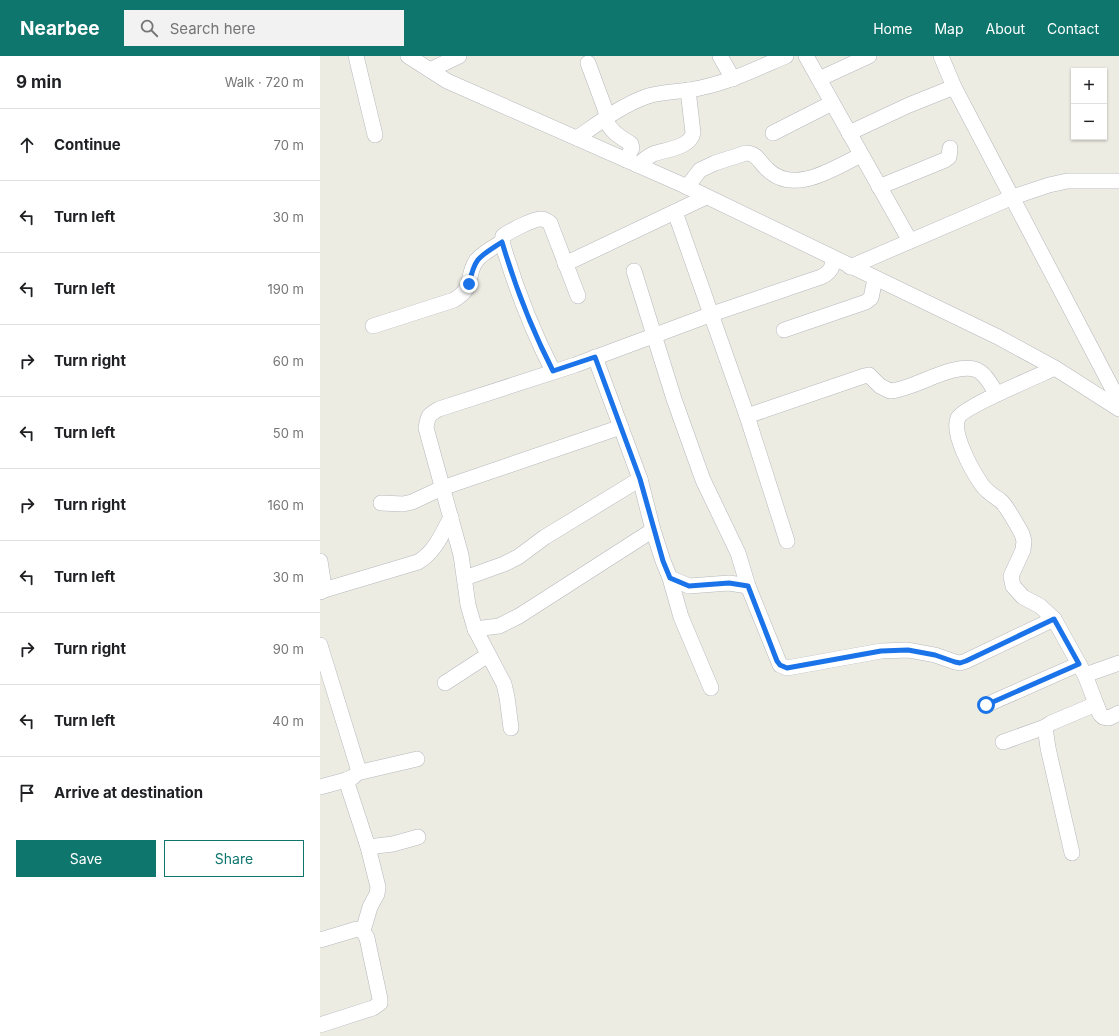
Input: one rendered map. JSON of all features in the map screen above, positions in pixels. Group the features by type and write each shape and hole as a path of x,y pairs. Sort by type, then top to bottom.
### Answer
{"street":[{"path":"356,56 375,135"},
{"path":"408,56 447,82 687,187 998,337 1055,368 1119,409"},
{"path":"430,70 459,56"},
{"path":"720,56 733,80"},
{"path":"577,138 606,118 648,96 665,92 700,88 733,80 786,56"},
{"path":"806,56 910,241"},
{"path":"819,79 869,56"},
{"path":"940,56 954,87 1012,197 1116,387 1119,401"},
{"path":"588,63 606,109 606,118 609,127 614,133 631,144 632,162"},
{"path":"849,133 909,105 954,87"},
{"path":"632,162 684,144 691,139 693,134 688,90"},
{"path":"773,133 832,103"},
{"path":"879,186 945,160 948,157 950,148"},
{"path":"687,187 700,170 715,163 746,153 756,155 769,172 779,177 801,181 813,178 862,155"},
{"path":"850,266 1012,197 1049,185 1067,181 1119,181"},
{"path":"565,264 706,197"},
{"path":"675,212 747,416 787,541"},
{"path":"553,371 530,320 502,242 503,236 514,229 540,218 550,223 578,296"},
{"path":"373,326 454,300 462,295 469,284 472,269 476,261 502,242"},
{"path":"511,728 504,684 474,629 468,605 461,555 426,428 428,417 439,409 595,357 712,314 825,275 831,269 834,259"},
{"path":"634,271 674,399 703,480 738,553 748,586 777,661 780,665 787,668 881,651 908,650 935,655 960,663 1054,619"},
{"path":"784,330 866,302 871,298 875,279"},
{"path":"595,357 640,479 653,530 670,578 681,617 711,688"},
{"path":"1055,368 997,394 964,412 958,417 957,429 968,461 982,485 1000,501 1022,534 1024,545 1011,576 1013,586 1023,597 1040,606 1054,619 1082,670 1100,714 1106,718 1109,718 1119,713"},
{"path":"747,416 868,375 880,386 890,391 960,369 977,370 983,375 997,394"},
{"path":"381,503 403,504 412,502 442,488 621,427"},
{"path":"465,578 514,559 545,537 640,479"},
{"path":"321,578 418,562 433,549 451,518"},
{"path":"474,629 500,626 519,616 653,530"},
{"path":"670,578 689,586 729,583 748,586"},
{"path":"320,646 358,768 352,776 378,887 377,894 370,907 363,931"},
{"path":"445,683 488,655"},
{"path":"986,705 1082,670 1119,663"},
{"path":"1003,742 1045,727 1096,704"},
{"path":"1045,727 1048,748 1072,852"},
{"path":"320,787 352,776 417,759"},
{"path":"368,847 393,844 418,837"},
{"path":"320,940 357,929 363,931 367,938 380,999 380,1003 374,1008 320,1025"}],"route":[{"path":"469,284 472,269 476,261 502,242 530,320 553,371 575,365 595,357 640,479 653,530 670,578 689,586 729,583 748,586 777,661 783,667 787,668 881,651 908,650 935,655 960,663 1054,619 1079,664 986,705"}]}
